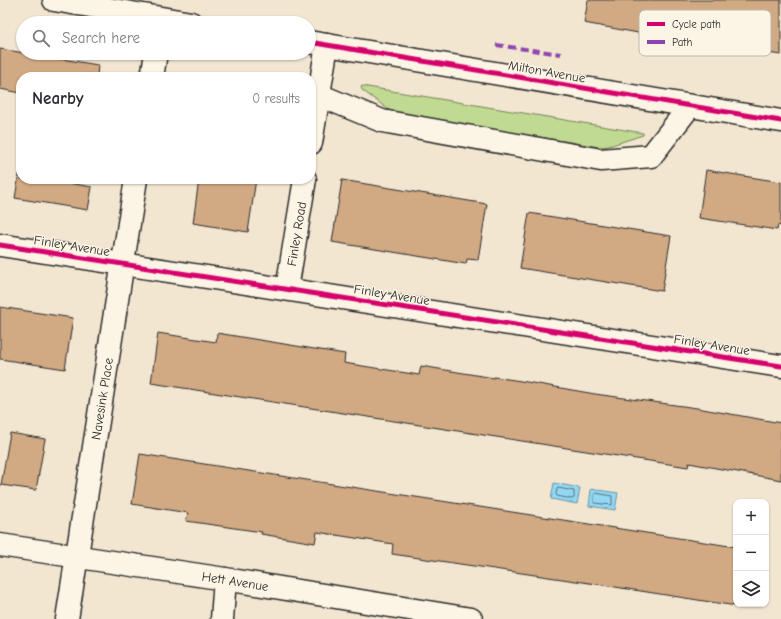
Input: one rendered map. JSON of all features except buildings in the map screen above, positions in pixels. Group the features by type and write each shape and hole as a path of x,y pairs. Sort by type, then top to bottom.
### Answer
{"street":[{"path":"54,0 136,16"},
{"path":"316,113 319,95 318,44"},
{"name":"Milton Avenue","path":"318,44 781,121"},
{"path":"153,72 155,60"},
{"path":"319,95 382,121 601,160 651,156 690,106"},
{"name":"Navesink Place","path":"67,619 135,184"},
{"name":"Finley Road","path":"287,289 304,184"},
{"name":"Finley Avenue","path":"0,245 781,366"},
{"name":"Hett Avenue","path":"0,545 225,579 471,619"},
{"path":"222,619 225,579"}],"green space":[{"path":"362,86 643,133 643,135 609,146 600,147 399,114 389,110 362,90"}],"water":[{"path":"554,483 580,488 577,504 551,499"},
{"path":"591,489 618,493 615,510 589,506"}],"marked path":[{"path":"496,45 561,54"}],"cycle path":[{"path":"316,43 781,121"},
{"path":"0,245 781,366"}]}
